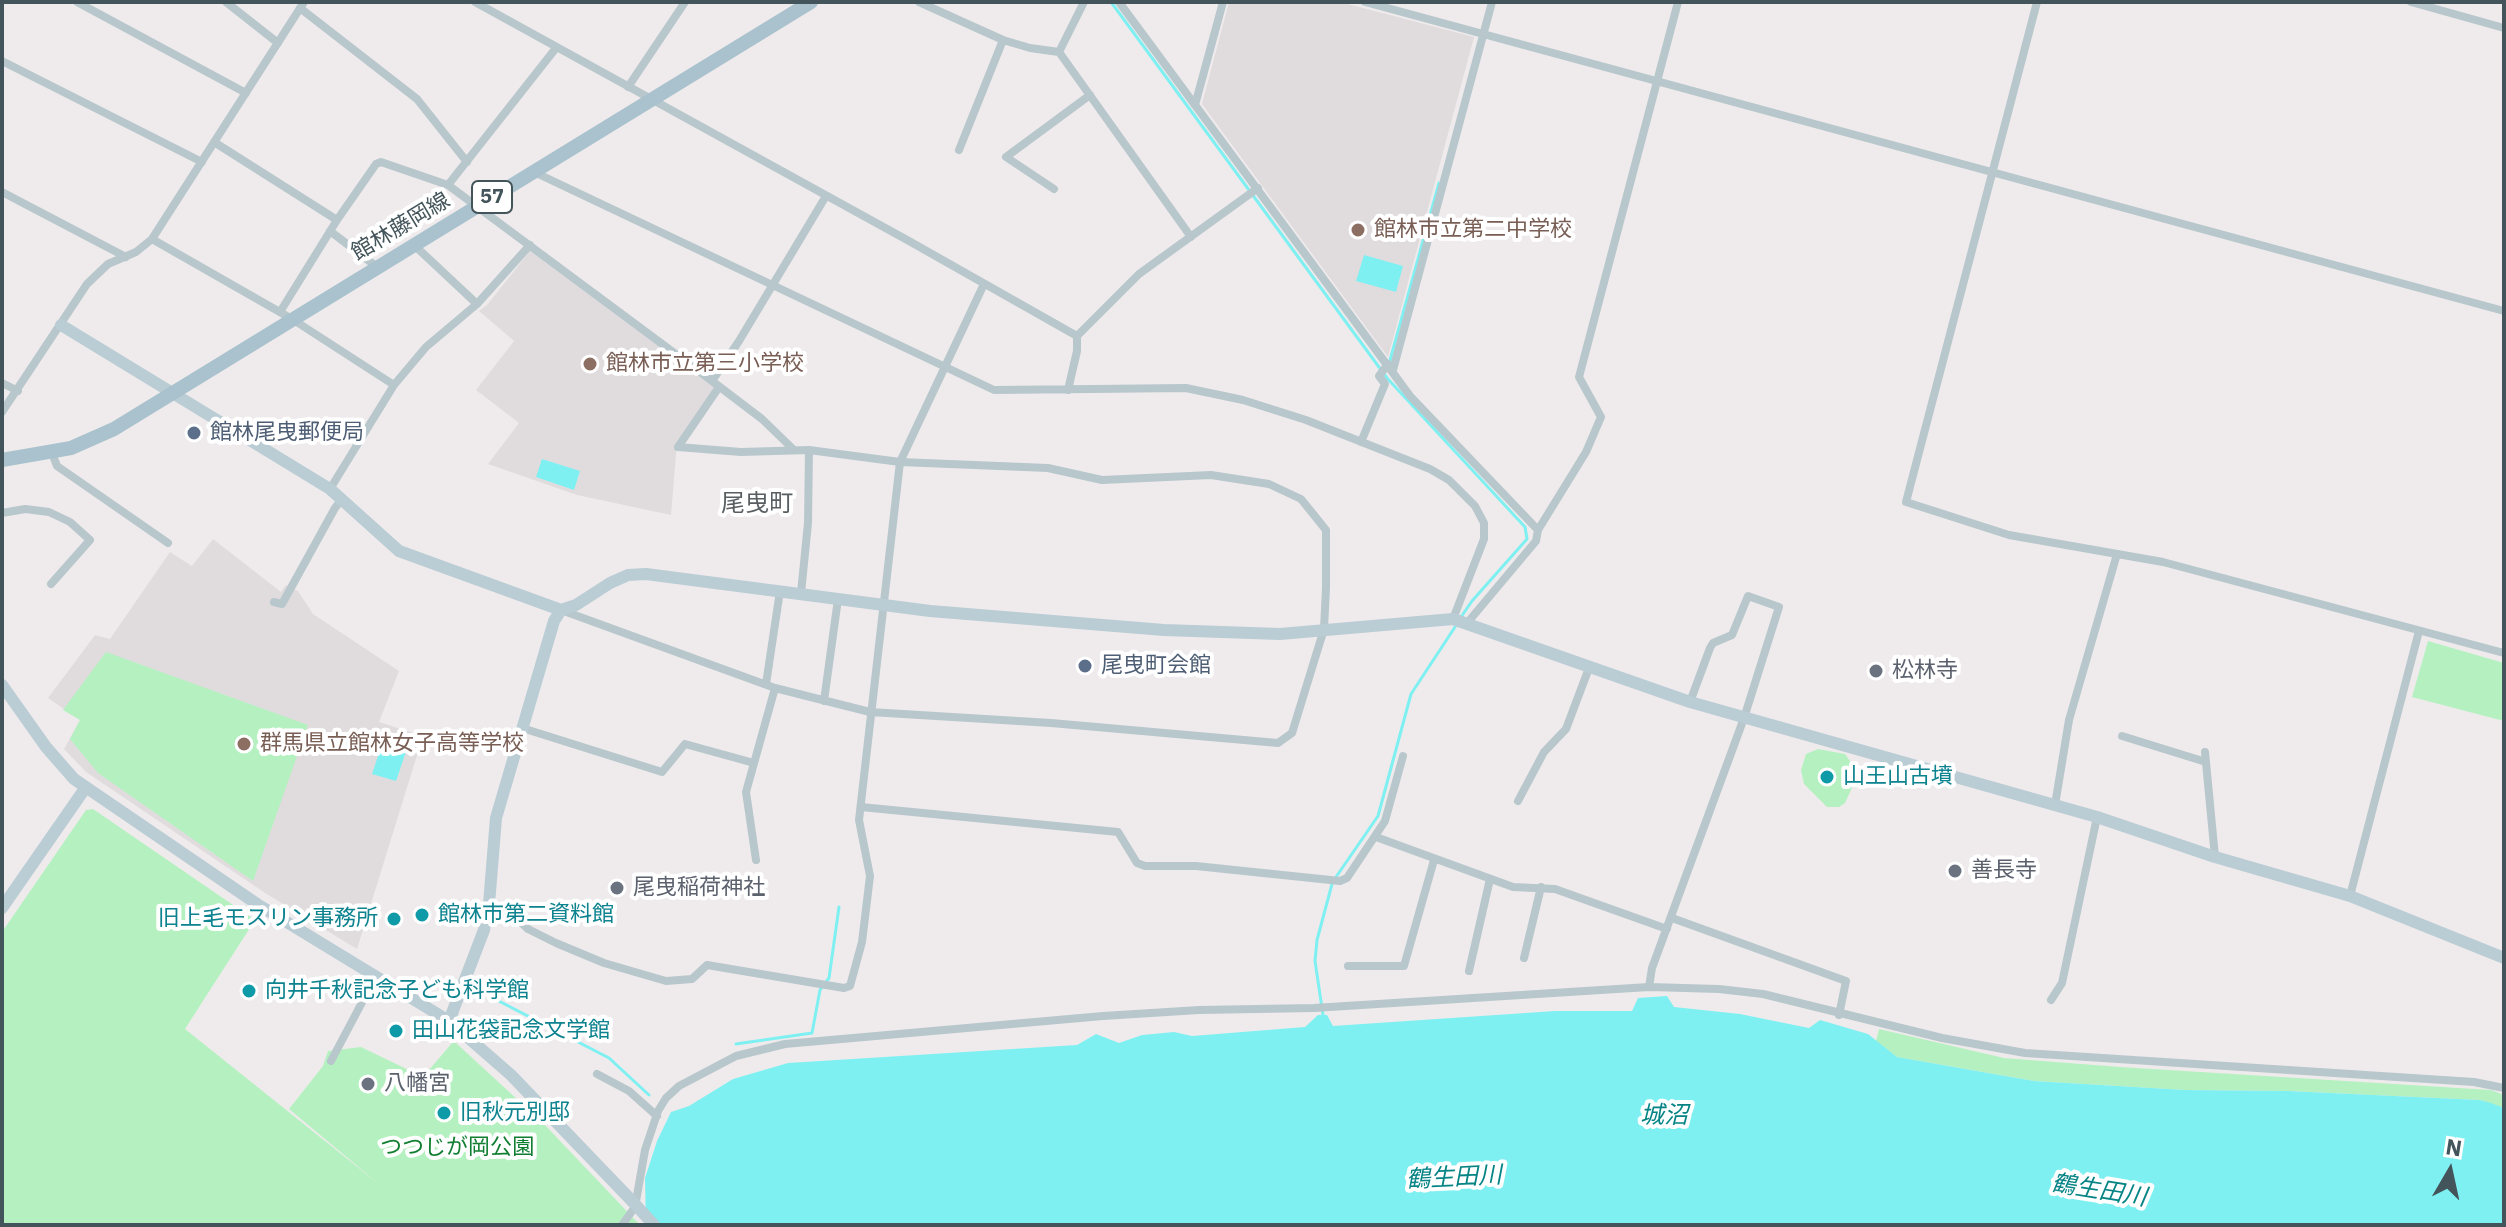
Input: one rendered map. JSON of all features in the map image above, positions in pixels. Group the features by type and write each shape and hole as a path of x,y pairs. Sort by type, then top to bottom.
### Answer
{"main road":[{"name":"館林藤岡線","path":"2,460 52,453 91,441 173,392 286,316 414,245 811,2"}],"street":[{"path":"77,2 246,93"},
{"path":"226,2 278,43"},
{"path":"475,2 1077,336"},
{"path":"628,87 685,2"},
{"path":"919,2 1003,40 1059,52 1191,237"},
{"path":"1059,52 1084,2"},
{"path":"1119,2 1410,396 1538,530"},
{"path":"1195,105 1223,2"},
{"path":"1365,2 2504,311"},
{"path":"1361,442 1385,384 1379,376 1390,367 1492,2"},
{"path":"1468,622 1536,541 1538,530 1586,452 1601,417 1579,377 1678,2"},
{"path":"2037,2 1906,502 2009,535 2163,562 2504,653"},
{"path":"2411,2 2504,28"},
{"path":"2,412 99,271 152,239 302,5 417,99 467,162"},
{"path":"959,150 1003,40"},
{"path":"448,185 556,48"},
{"path":"2,61 202,162"},
{"path":"1054,189 1006,157 1090,95"},
{"path":"214,142 337,220"},
{"path":"286,316 330,231 376,164 381,162 448,185 762,419 794,450"},
{"path":"533,171 994,390 1186,388 1243,400 1306,420 1430,469 1449,480 1475,506 1484,523 1484,539 1453,619"},
{"path":"1068,390 1077,351 1077,336 1139,274 1258,188"},
{"path":"2,192 126,257"},
{"path":"61,325 330,489 399,551 771,686 870,712 1051,723 1278,743 1292,733 1324,629 1326,530 1308,505 1282,488 1211,475 1102,480 1048,468 900,462 809,450 741,452 678,447 826,196"},
{"path":"330,231 377,267"},
{"path":"152,239 286,316 394,385"},
{"path":"414,245 477,304"},
{"path":"330,489 394,385 426,347 477,304 530,245"},
{"path":"489,904 505,907 528,929 556,943 604,963 666,981 692,979 707,965 844,988 850,986 856,967 870,876 859,820 900,462 984,284"},
{"path":"2,383 18,391"},
{"path":"801,593 808,523 809,450"},
{"path":"52,453 57,466 168,543"},
{"path":"274,602 282,604 343,498"},
{"path":"2,513 25,509 49,512 70,522 90,540 51,584"},
{"path":"2055,805 2069,720 2117,554"},
{"path":"449,1021 484,930 496,818 554,621 561,610 576,605 610,583 636,574 883,605 1164,630 1280,634 1453,619 1468,622 1690,702 2097,817 2215,857 2350,896 2504,958"},
{"path":"756,860 746,792 771,686 780,591"},
{"path":"1649,987 1652,968 1744,718 1779,607 1748,596 1732,635 1713,643 1710,648 1690,702"},
{"path":"824,701 838,599"},
{"path":"2350,896 2419,631"},
{"path":"1518,801 1544,752 1566,729 1589,668"},
{"path":"2,685 46,747 66,771 86,787 257,904 449,1021 511,1075 654,1225"},
{"path":"522,728 662,772 685,744 754,763"},
{"path":"2122,736 2206,762"},
{"path":"2205,752 2215,857"},
{"path":"861,807 1118,832 1137,863 1145,866 1196,866 1340,881 1347,878 1376,837 1390,809 1403,756"},
{"path":"2,908 86,787"},
{"path":"2051,1000 2062,983 2097,817"},
{"path":"1376,837 1513,887 1555,889 1667,929"},
{"path":"1348,966 1404,966 1434,860"},
{"path":"1469,971 1490,879"},
{"path":"1524,958 1541,887"},
{"path":"1672,918 1846,981 1839,1015"},
{"path":"331,1061 376,976"},
{"path":"622,1225 635,1207 640,1170 657,1116 672,1091 736,1056 785,1044 1183,1011 1314,1008 1649,987 1742,991 1968,1044 2025,1053 2474,1082 2504,1088"},
{"path":"597,1074 629,1091 657,1116"}],"shaded area":[{"name":"館林市立第二中学校","path":"1229,2 1340,2 1474,37 1388,357 1202,104"},
{"name":"館林市立第三小学校","path":"530,251 715,388 677,442 671,515 577,495 488,464 519,423 476,390 514,341 479,311"},
{"name":"群馬県立館林女子高等学校","path":"213,539 281,592 286,585 298,591 313,614 399,671 379,722 423,736 357,949 265,893 86,772 64,749 80,720 48,698 95,635 110,639 170,552 192,566"}],"green space":[{"path":"2428,641 2504,663 2504,721 2412,697"},
{"path":"106,652 308,725 253,881 98,773 70,739 80,720 63,710"},
{"path":"1818,749 1845,754 1855,768 1851,790 1845,803 1839,807 1827,807 1804,784 1801,770 1806,754"},
{"name":"つつじが岡公園","path":"93,809 255,920 185,1029 380,1185 289,1109 323,1066 328,1051 361,1047 423,1077 452,1043 456,1043 543,1123 640,1225 2,1225 2,932 86,810"},
{"path":"1879,1029 2004,1058 2491,1090 2504,1095 2504,1108 2480,1100 2288,1091 2185,1090 2034,1081 1897,1057 1876,1041"}],"water":[{"path":"1364,255 1403,266 1396,292 1356,281"},
{"path":"542,459 580,471 574,490 536,477"},
{"path":"385,735 409,743 396,781 372,774"},
{"name":"城沼","path":"1667,996 1674,1007 1740,1014 1809,1028 1820,1020 1868,1034 1897,1057 2034,1081 2185,1090 2288,1091 2480,1100 2491,1103 2504,1108 2504,1225 646,1225 645,1178 671,1112 689,1106 733,1079 788,1063 1077,1045 1096,1034 1119,1043 1142,1035 1174,1032 1192,1036 1305,1027 1318,1015 1327,1015 1333,1026 1555,1011 1632,1011 1638,998"}],"waterway":[{"path":"1111,2 1387,378 1525,527 1527,539 1461,617"},
{"path":"1389,364 1439,183"},
{"path":"1336,877 1378,816 1411,694 1457,624"},
{"path":"1323,1015 1315,961 1317,940 1332,884"},
{"path":"736,1044 812,1033 820,990 829,978 839,907"},
{"path":"493,998 609,1058 649,1095"}],"place":[{"name":"館林市立第二中学校","path":"1358,230"},
{"name":"館林市立第三小学校","path":"590,364"},
{"name":"館林尾曳郵便局","path":"194,433"},
{"name":"尾曳町会館","path":"1085,666"},
{"name":"松林寺","path":"1876,671"},
{"name":"群馬県立館林女子高等学校","path":"244,744"},
{"name":"山王山古墳","path":"1827,777"},
{"name":"善長寺","path":"1955,871"},
{"name":"尾曳稲荷神社","path":"617,888"},
{"name":"館林市第二資料館","path":"422,915"},
{"name":"旧上毛モスリン事務所","path":"394,919"},
{"name":"向井千秋記念子ども科学館","path":"249,991"},
{"name":"田山花袋記念文学館","path":"396,1031"},
{"name":"八幡宮","path":"368,1084"},
{"name":"旧秋元別邸","path":"444,1113"}],"district":[{"name":"尾曳町","path":"757,504"}],"water label":[{"name":"鶴生田川","path":"1454,1178"},
{"name":"鶴生田川","path":"2099,1191"}]}
